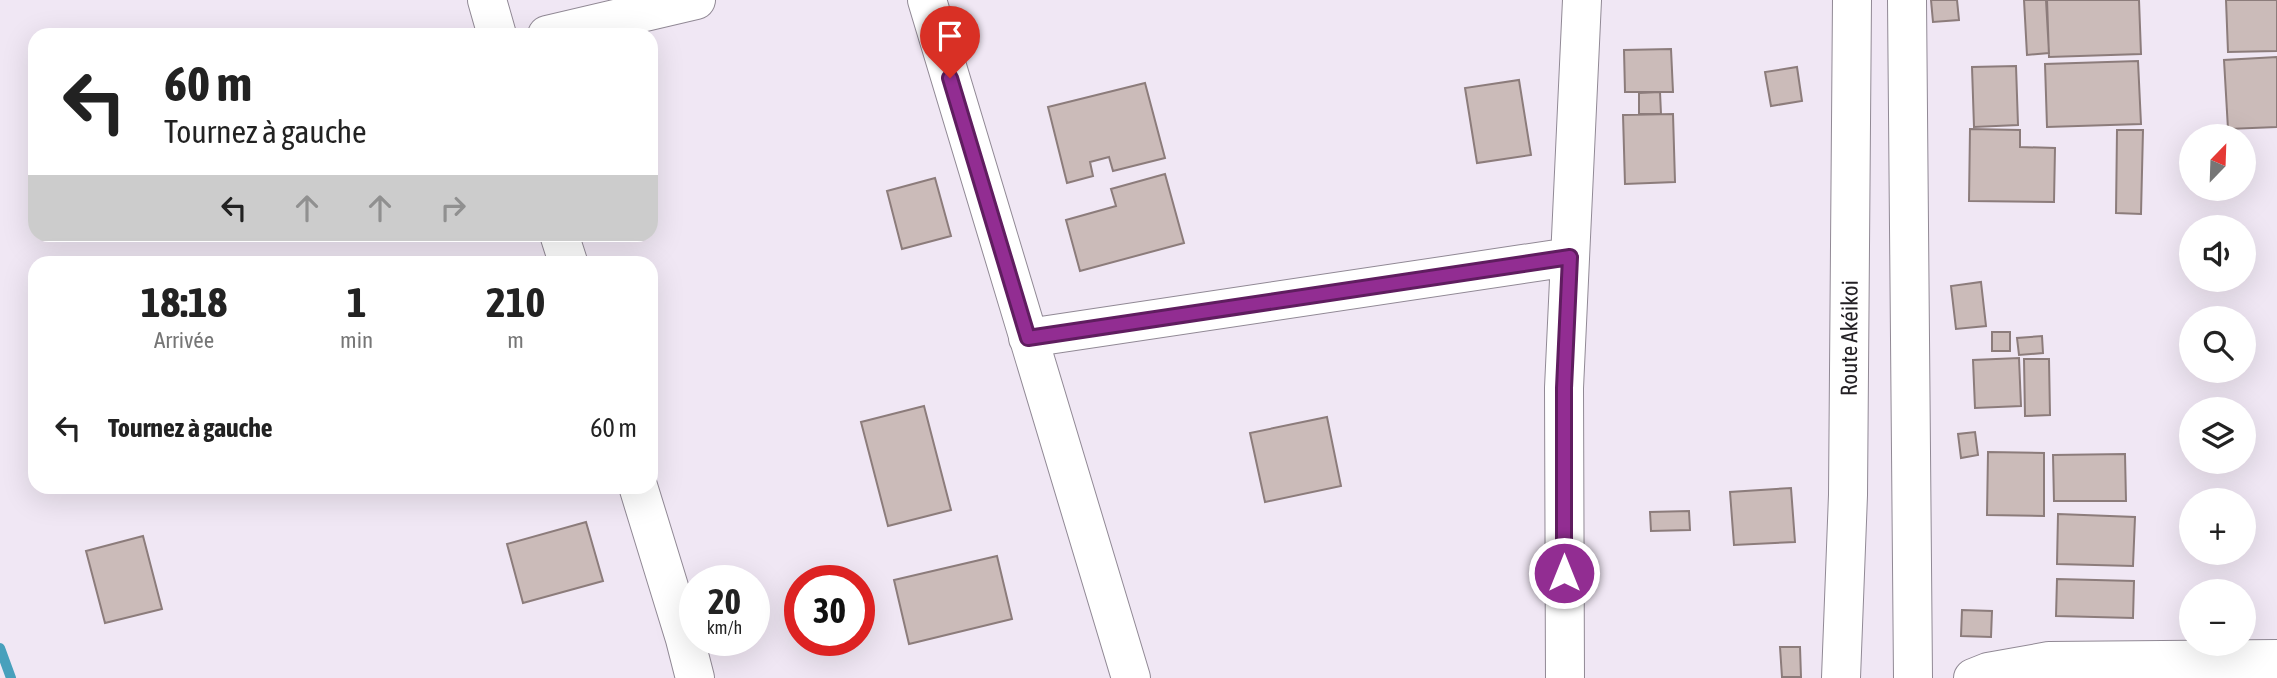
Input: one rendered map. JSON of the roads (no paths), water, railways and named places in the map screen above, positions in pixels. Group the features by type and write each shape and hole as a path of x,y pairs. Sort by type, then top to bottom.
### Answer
{"street":[{"path":"487,0 495,28"},
{"path":"577,28 696,0"},
{"path":"927,0 1130,678"},
{"path":"1565,678 1564,388 1582,0"},
{"name":"Route Akéikoi","path":"1841,678 1848,495 1852,0"},
{"path":"1907,0 1913,678"},
{"path":"1028,338 1570,257"},
{"path":"640,494 695,678"},
{"path":"1973,678 1988,672 2049,661 2277,659"}],"waterway":[{"path":"0,648 11,678"}]}
